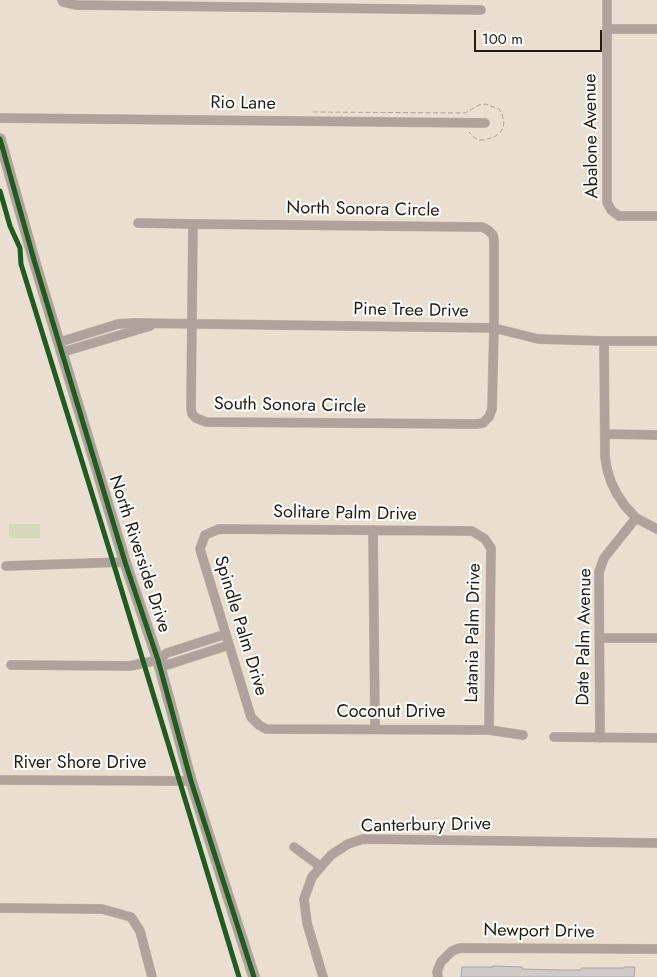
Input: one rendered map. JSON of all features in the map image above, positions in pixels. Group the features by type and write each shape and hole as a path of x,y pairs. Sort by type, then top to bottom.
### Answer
{"street":[{"path":"62,0 63,2 76,5 481,10"},
{"name":"Abalone Avenue","path":"607,0 607,202 611,210 619,216 657,216"},
{"path":"607,29 657,29"},
{"name":"Rio Lane","path":"0,118 486,122"},
{"name":"North Riverside Drive","path":"0,139 34,260 125,562 158,660 191,781 254,977"},
{"name":"North Sonora Circle","path":"138,223 482,228 488,230 494,241 494,328"},
{"name":"South Sonora Circle","path":"193,224 191,408 192,414 196,418 206,422 483,423 489,417 492,409 494,328"},
{"name":"Pine Tree Drive","path":"61,347 162,323 494,328 538,339 657,341"},
{"path":"604,341 605,457 611,482 625,506 636,518 657,529"},
{"path":"604,434 657,435"},
{"name":"Date Palm Avenue","path":"600,738 600,572 604,558 636,518"},
{"name":"Solitare Palm Drive","path":"204,535 219,529 472,531 485,539"},
{"path":"374,530 376,729"},
{"name":"Spindle Palm Drive","path":"204,535 200,548 251,718 259,725"},
{"name":"Latania Palm Drive","path":"485,539 491,548 488,730"},
{"path":"6,566 125,562"},
{"path":"11,665 130,666 158,660 167,653 226,634"},
{"path":"599,638 657,638"},
{"path":"158,660 167,665 229,645"},
{"name":"Coconut Drive","path":"259,725 266,729 488,730 523,734"},
{"path":"554,737 657,738"},
{"name":"River Shore Drive","path":"0,780 191,781"},
{"name":"Canterbury Drive","path":"323,977 307,923 304,899 312,878 331,855 348,844 362,839 657,843"},
{"path":"294,847 321,867"},
{"path":"0,908 102,909 131,917 140,931 152,977"},
{"name":"Newport Drive","path":"438,977 437,972 441,962 452,951 460,948 657,949"}],"green space":[{"path":"9,524 40,524 40,538 9,538"}],"building":[{"path":"493,966 561,970 635,967 634,977 461,977 462,967"}],"cycle path":[{"path":"0,139 34,260 125,562 158,660 191,781 254,977"},
{"path":"0,191 10,226 20,248 21,264 239,977"}]}
